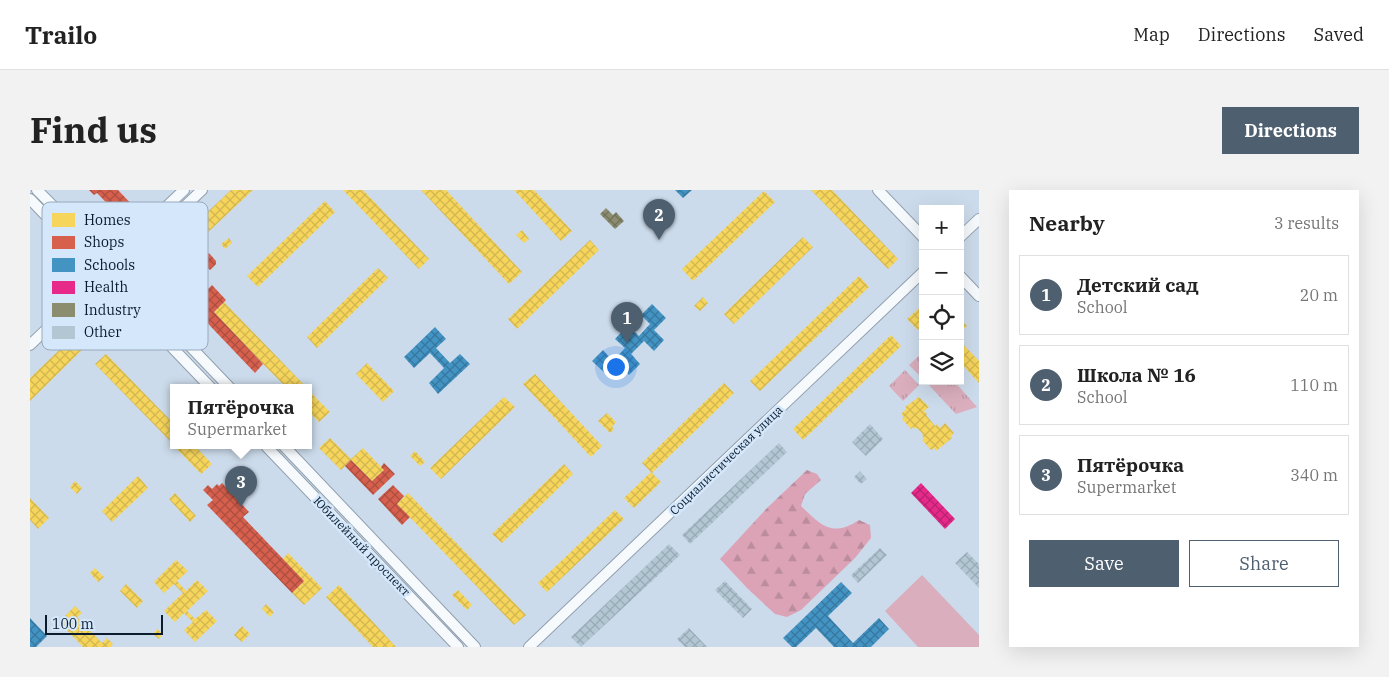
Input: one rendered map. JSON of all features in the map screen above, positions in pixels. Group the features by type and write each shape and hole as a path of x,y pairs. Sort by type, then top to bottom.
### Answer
{"main road":[{"path":"38,190 50,202"},
{"path":"171,202 184,190"},
{"path":"189,202 202,190"},
{"path":"878,190 919,233"},
{"path":"30,199 42,211"},
{"path":"964,233 979,219"},
{"name":"Социалистическая улица","path":"529,647 919,276"},
{"path":"964,280 979,296"},
{"path":"30,345 42,333"},
{"path":"175,350 207,384"},
{"path":"194,350 226,384"},
{"name":"Юбилейный проспект","path":"269,449 458,647"},
{"name":"Юбилейный проспект","path":"287,449 475,647"}],"green space":[{"path":"919,356 919,375 909,365"},
{"path":"905,370 919,385 903,401 889,386"},
{"path":"929,385 958,385 977,407 956,414"},
{"path":"807,470 817,474 821,480 805,494 801,506 827,527 841,528 859,520 870,525 871,538 855,558 801,610 787,617 775,614 720,559 767,508"},
{"path":"922,575 979,635 979,647 918,647 885,611"}],"building: Homes":[{"path":"231,190 253,190 208,232 208,212"},
{"path":"343,190 363,190 429,259 419,269"},
{"path":"421,190 446,190 522,272 509,284"},
{"path":"514,190 534,190 572,231 561,241"},
{"path":"811,190 832,190 898,259 888,269"},
{"path":"764,191 775,202 693,281 682,269"},
{"path":"325,201 335,212 258,287 247,276"},
{"path":"522,230 529,239 524,243 516,235"},
{"path":"803,237 813,247 734,324 724,314"},
{"path":"229,238 232,243 225,249 221,244"},
{"path":"590,240 599,250 517,329 508,319"},
{"path":"378,268 388,278 317,348 307,337"},
{"path":"859,276 869,287 760,391 750,381"},
{"path":"703,297 708,303 700,311 694,306"},
{"path":"224,302 303,384 283,384 214,312"},
{"path":"919,308 918,330 907,319"},
{"path":"891,335 901,346 803,440 793,429"},
{"path":"964,345 979,361 979,383 964,366"},
{"path":"59,350 82,350 30,401 30,378"},
{"path":"106,354 170,420 170,441 95,364"},
{"path":"367,363 394,391 383,402 356,374"},
{"path":"535,374 602,446 591,457 523,384"},
{"path":"724,383 734,393 652,473 642,463"},
{"path":"312,394 330,412 319,422 312,415"},
{"path":"504,397 515,407 441,479 430,468"},
{"path":"919,397 929,407 924,411 935,426 937,424 940,428 945,423 954,433 951,436 952,438 936,451 934,448 931,450 922,440 924,438 923,434 917,428 913,427 911,429 902,419 904,417 901,414 906,409 905,407"},
{"path":"607,413 616,422 612,427 614,429 610,433 598,421"},
{"path":"330,438 351,459 363,448 384,470 372,481 351,460 341,470 319,448"},
{"path":"177,449 198,449 212,464 201,474"},
{"path":"415,451 425,462 420,466 410,456"},
{"path":"564,464 573,474 502,543 492,534"},
{"path":"651,472 661,482 634,508 624,498"},
{"path":"138,476 148,488 112,522 102,511"},
{"path":"75,481 82,488 77,494 70,487"},
{"path":"175,493 196,516 190,522 169,499"},
{"path":"408,493 526,615 514,625 397,504"},
{"path":"30,498 49,518 38,529 30,520"},
{"path":"615,510 624,519 547,592 538,583"},
{"path":"288,553 322,588 304,605 292,593 304,581 283,559"},
{"path":"176,560 188,571 177,581 186,591 197,580 208,591 187,611 195,619 206,610 217,621 195,642 184,630 193,622 184,613 175,622 164,611 183,593 174,584 164,593 154,582"},
{"path":"95,568 104,577 98,582 90,573"},
{"path":"126,584 143,601 137,608 120,591"},
{"path":"339,585 396,647 373,647 326,597"},
{"path":"458,590 472,605 467,610 452,595"},
{"path":"266,604 274,612 270,617 262,609"},
{"path":"75,606 82,613 77,617 102,643 107,638 113,644 111,647 83,647 59,622"},
{"path":"242,626 250,634 242,642 234,635"},
{"path":"157,629 163,634 159,639 153,634"}],"building: Shops":[{"path":"89,190 118,190 129,202 106,202 97,193 94,195"},
{"path":"209,253 216,261 216,264 210,270 208,268"},
{"path":"212,285 226,300 214,312 263,364 255,373 208,324 208,289"},
{"path":"351,460 372,481 384,470 381,467 384,463 395,474 373,495 345,466"},
{"path":"222,483 249,512 243,517 304,581 292,593 207,505 213,500 203,490 208,485 212,489 217,484 219,486"},
{"path":"393,485 404,496 397,504 410,517 402,525 378,499"}],"building: Schools":[{"path":"675,190 692,190 683,198"},
{"path":"652,304 666,318 654,330 664,340 654,351 644,341 631,354 640,364 629,375 620,365 609,377 592,361 603,350 613,361 625,348 615,339 628,325 639,336 650,324 641,315"},
{"path":"435,327 446,339 436,348 450,363 460,354 470,364 438,394 429,383 444,368 430,353 414,368 404,357"},
{"path":"841,582 852,593 828,616 853,643 879,618 889,629 871,647 834,647 816,628 796,647 792,647 783,638"},
{"path":"30,618 47,636 36,647 30,647"}],"building: Health":[{"path":"921,483 955,519 945,529 911,493"}],"building: Industry":[{"path":"606,208 613,215 616,212 624,221 615,229 600,214"}],"building: Other":[{"path":"870,424 883,439 866,456 852,442"},
{"path":"779,443 787,452 690,544 682,535"},
{"path":"860,471 867,479 861,484 854,477"},
{"path":"669,544 680,555 581,647 571,637"},
{"path":"880,548 887,555 858,583 851,575"},
{"path":"967,552 979,564 979,588 955,563"},
{"path":"725,581 752,609 743,618 715,590"},
{"path":"689,628 707,647 685,647 677,639"}],"place":[{"name":"Школа № 16","path":"659,240"},
{"name":"Детский сад","path":"627,343"},
{"name":"Пятёрочка","path":"241,507"}]}
